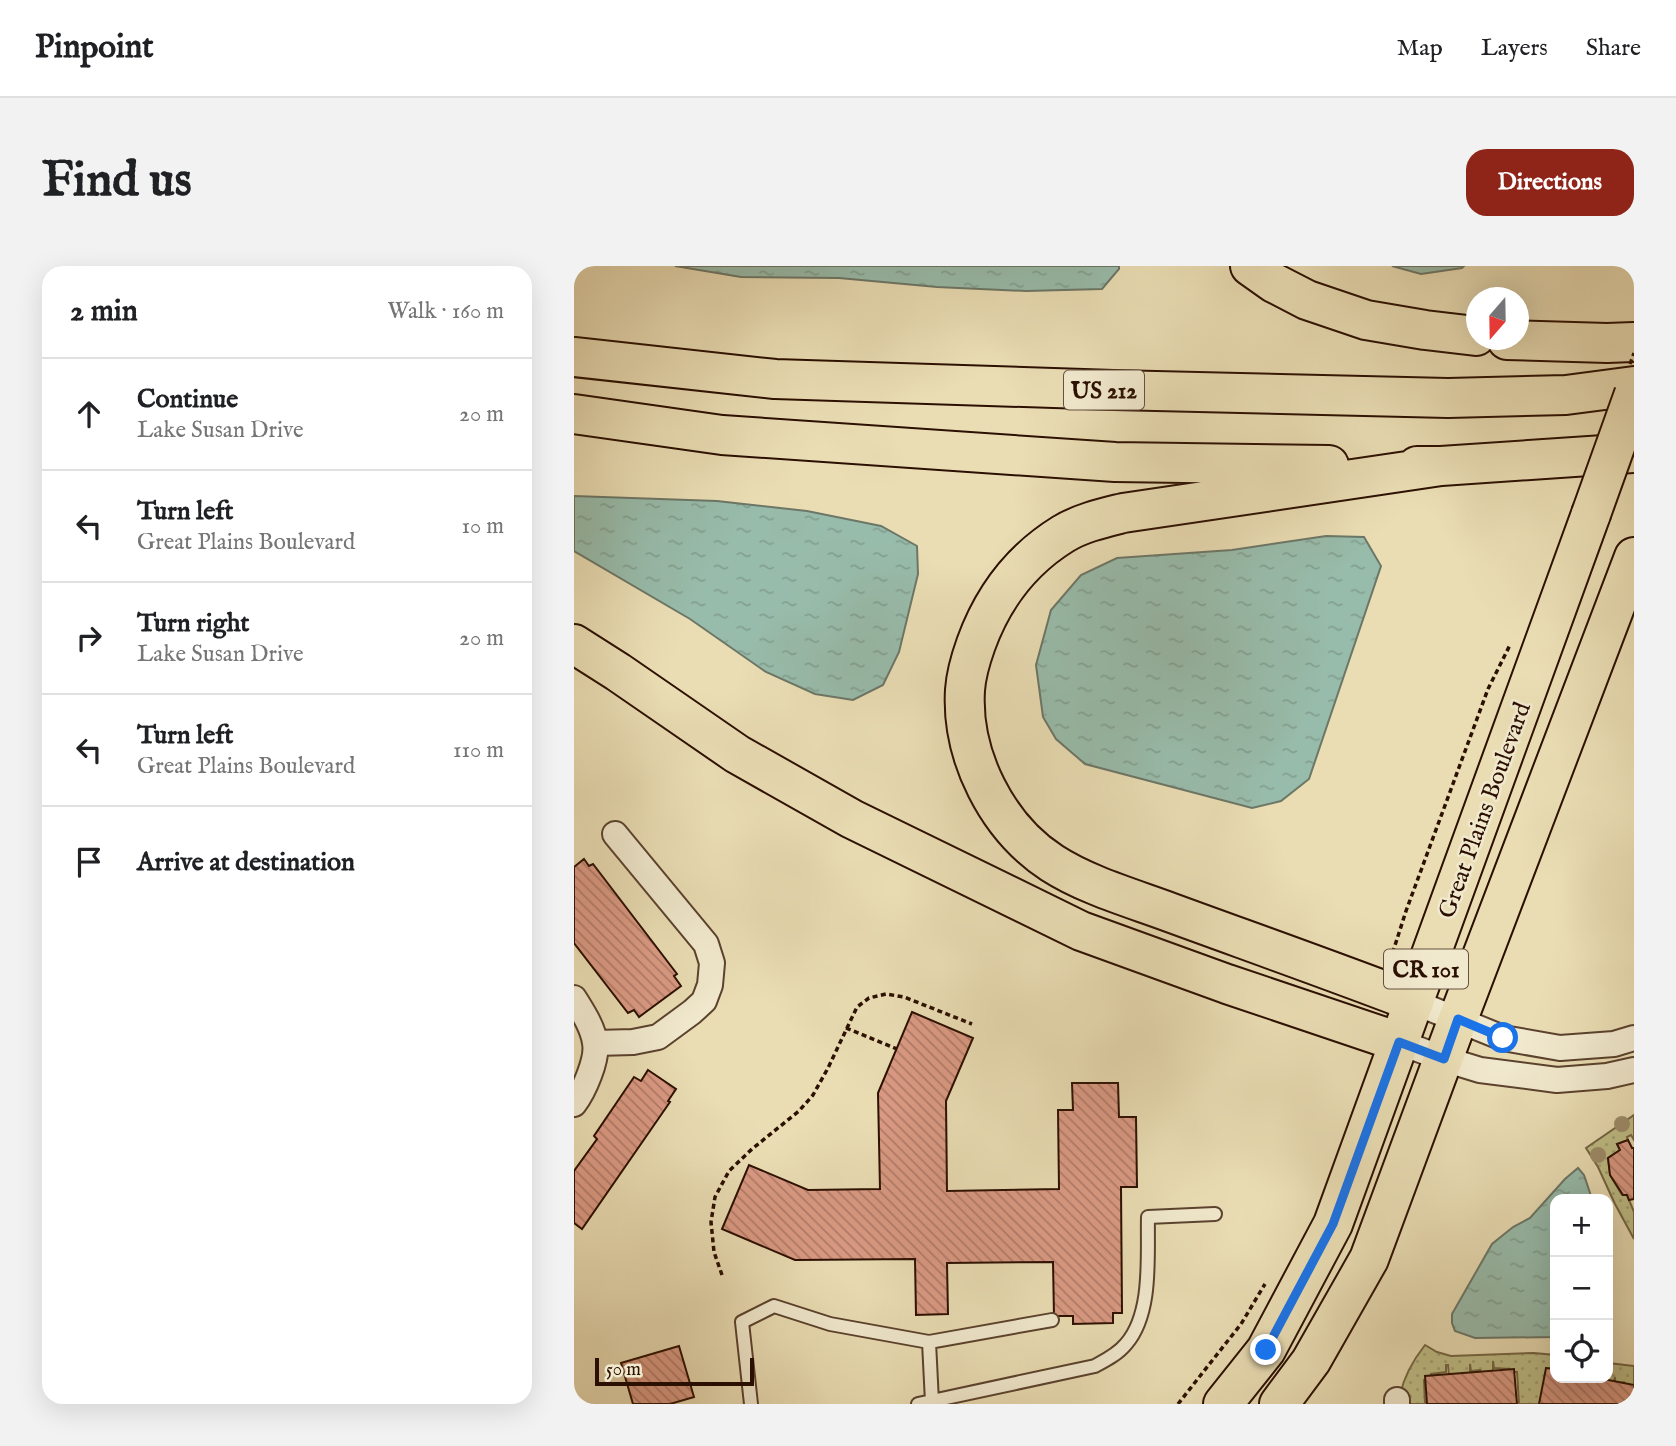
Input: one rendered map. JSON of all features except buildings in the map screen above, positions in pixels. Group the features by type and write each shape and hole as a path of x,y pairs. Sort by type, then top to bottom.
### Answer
{"main road":[{"path":"1250,266 1273,283 1307,300 1366,320 1466,335"},
{"path":"1529,341 1634,342"},
{"name":"US 212","path":"574,357 775,379 1100,390 1448,398 1566,395 1634,386"},
{"name":"Great Plains Boulevard","path":"1223,1404 1266,1350 1333,1224 1634,394"},
{"path":"574,414 722,435 1115,462 1441,466"},
{"path":"1414,1002 1089,882 1052,863 1021,838 995,803 984,782 975,760 967,724 965,689 972,654 984,620 1013,576 1039,552 1065,533 1095,520 1123,513 1441,466 1634,453"},
{"name":"Great Plains Boulevard","path":"1279,1404 1311,1361 1369,1259 1634,557"},
{"path":"574,644 737,754 852,819 1081,931 1399,1042"}],"street":[{"path":"596,1044 633,1042 658,1037 704,1001 712,963 706,944 615,834"},
{"path":"574,998 588,1021 596,1044 587,1082 574,1104"},
{"path":"1414,1002 1503,1038 1560,1048 1614,1044 1634,1038"},
{"path":"1399,1042 1480,1070 1558,1080 1607,1076 1634,1070"}],"lane":[{"path":"918,1404 1095,1366 1108,1359 1126,1344 1138,1325 1145,1303 1148,1217 1214,1214"},
{"path":"751,1404 742,1322 774,1306 830,1324 929,1342 1052,1320"},
{"path":"929,1342 932,1402"}],"path":[{"path":"1393,952 1488,689 1510,644"},
{"path":"722,1275 714,1252 711,1222 715,1197 729,1171 799,1111 813,1095 856,1007 869,998 886,994 904,997 972,1024"},
{"path":"846,1028 897,1049"},
{"path":"1178,1404 1241,1324 1270,1276"}],"shaded area":[{"path":"1634,1115 1634,1140 1631,1135 1627,1137 1628,1140 1617,1144 1620,1150 1608,1158 1610,1175 1622,1195 1627,1195 1634,1212 1634,1239 1615,1204 1613,1194 1610,1194 1586,1148"},
{"path":"1425,1345 1451,1356 1550,1355 1550,1379 1541,1404 1519,1404 1517,1372 1494,1368 1493,1361 1493,1374 1480,1370 1471,1371 1470,1364 1470,1376 1449,1376 1446,1365 1446,1372 1431,1374 1431,1379 1424,1380 1425,1404 1409,1404 1409,1400 1400,1395 1417,1356"},
{"path":"1613,1364 1634,1366 1634,1387 1624,1382 1615,1384 1615,1377 1613,1385 1600,1383 1613,1383"}],"water":[{"path":"675,266 1119,266 1119,269 1102,289 1026,291 937,287 839,278 741,277"},
{"path":"1392,266 1464,266 1421,274"},
{"path":"574,496 717,501 807,511 881,526 917,546 918,574 899,652 883,685 853,700 815,694 766,672 690,619 574,551"},
{"path":"1326,536 1364,537 1381,566 1309,779 1281,801 1252,808 1085,764 1056,739 1043,717 1036,665 1051,610 1081,575 1117,558 1232,550"},
{"path":"1578,1168 1584,1175 1590,1194 1552,1194"},
{"path":"1550,1196 1550,1337 1475,1338 1455,1331 1452,1314 1492,1244 1513,1227 1530,1218"}],"route":[{"path":"1266,1350 1333,1224 1399,1042 1444,1059 1458,1019 1503,1038"}]}
